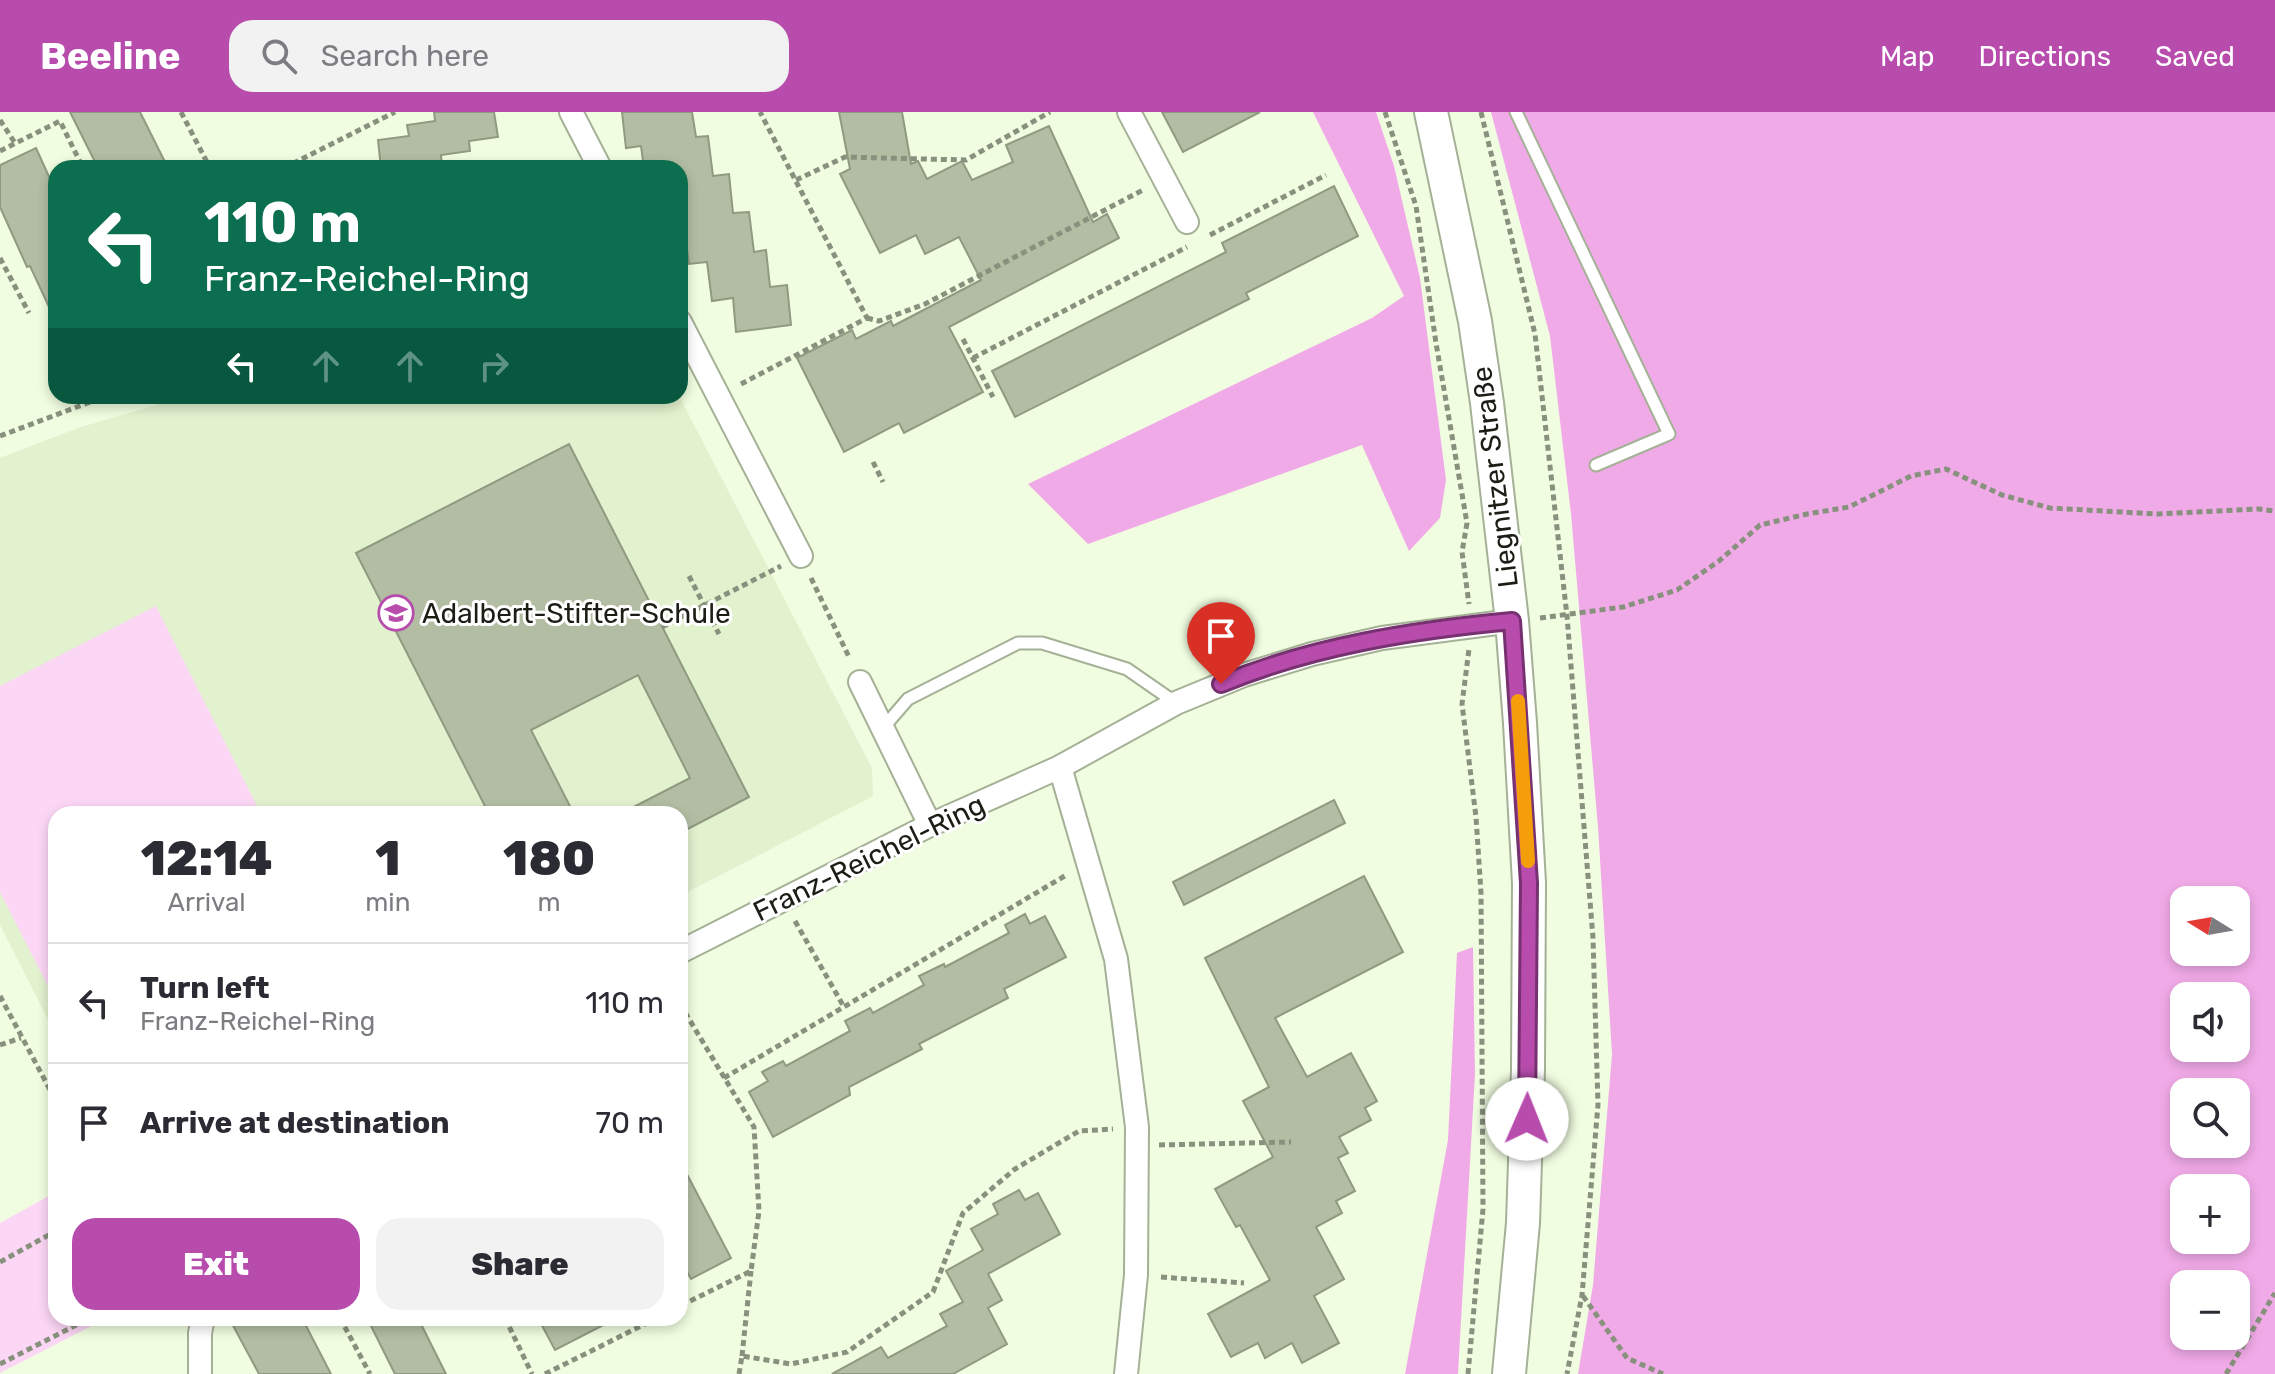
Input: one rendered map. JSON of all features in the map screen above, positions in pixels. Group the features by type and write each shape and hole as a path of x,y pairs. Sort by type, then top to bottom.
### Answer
{"main road":[{"name":"Liegnitzer Straße","path":"1431,112 1477,334 1512,621 1529,898 1527,1144 1517,1303 1509,1374"}],"street":[{"path":"571,112 596,160"},
{"path":"1129,112 1187,222"},
{"path":"688,338 801,556"},
{"name":"Franz-Reichel-Ring","path":"688,948 930,825 1060,767 1176,703 1244,675 1312,654 1382,638 1512,621"},
{"path":"860,682 930,825"},
{"path":"1060,767 1116,959 1138,1136 1136,1275 1126,1374"},
{"path":"200,1374 201,1326"}],"lane":[{"path":"1516,112 1669,434 1596,465"},
{"path":"883,728 908,699 1018,643 1042,643 1127,669 1176,703"}],"path":[{"path":"181,112 206,160"},
{"path":"300,160 395,112"},
{"path":"760,112 867,318"},
{"path":"796,180 845,157 966,160 1050,112"},
{"path":"1385,112 1416,206 1467,523 1462,552 1472,625 1462,704 1476,817 1481,893 1483,1209 1468,1374"},
{"path":"1481,112 1535,334 1567,616 1593,938 1598,1105 1582,1295 1567,1374"},
{"path":"0,120 15,143"},
{"path":"0,151 60,121 79,160"},
{"path":"973,358 1326,175"},
{"path":"718,396 867,318 879,321 925,304 1164,179"},
{"path":"0,258 29,313"},
{"path":"963,339 993,397"},
{"path":"0,436 85,404"},
{"path":"873,462 883,482"},
{"path":"1567,616 1623,607 1677,590 1719,561 1760,525 1849,507 1911,476 1946,469 2002,495 2050,508 2157,514 2259,509 2275,511"},
{"path":"662,627 801,556 860,682"},
{"path":"689,576 719,634"},
{"path":"724,1078 1087,862"},
{"path":"783,898 844,1007"},
{"path":"0,996 48,1087"},
{"path":"688,1017 754,1127 759,1211 739,1374"},
{"path":"0,1045 21,1038"},
{"path":"742,1356 791,1364 847,1352 933,1292 963,1213 1015,1169 1079,1131 1291,1142"},
{"path":"0,1262 48,1235"},
{"path":"688,1302 751,1271"},
{"path":"1136,1275 1244,1283"},
{"path":"2226,1374 2275,1293"},
{"path":"1582,1295 1627,1358 1663,1374"},
{"path":"0,1364 74,1326"},
{"path":"344,1326 370,1374"},
{"path":"509,1326 532,1374"},
{"path":"545,1374 641,1326"}],"shaded area":[{"path":"1313,112 1376,112 1394,166 1420,278 1446,480 1440,518 1409,551 1362,445 1088,544 1028,484 1372,318 1404,296"},
{"path":"1491,112 2275,112 2275,1374 1578,1374 1593,1285 1612,1054 1598,827 1571,514 1550,336"},
{"name":"Adalbert-Stifter-Schule","path":"160,404 683,404 872,768 873,796 688,892 688,806 48,806 48,1019 0,925 0,458 81,427"},
{"path":"156,606 257,806 48,806 48,986 0,892 0,686"},
{"path":"1473,947 1475,1074 1458,1374 1405,1374 1448,1140 1457,953"},
{"path":"48,1196 48,1326 91,1326 0,1373 0,1223"}],"building":[{"path":"70,112 140,112 164,160 94,160"},
{"path":"434,112 494,112 498,137 469,141 470,151 441,155 441,160 380,160 378,140 409,136 407,125 435,121"},
{"path":"622,112 692,112 696,137 708,136 713,176 729,174 733,213 749,212 754,252 766,250 770,287 787,285 791,325 736,332 733,298 712,301 707,262 689,264 688,160 643,160 641,146 626,148"},
{"path":"839,112 902,112 911,164 918,161 927,179 962,161 972,180 1013,162 1006,145 1049,126 1093,222 1107,214 1119,238 949,327 983,392 904,433 899,423 844,452 797,358 852,330 856,339 891,321 893,326 981,280 959,237 925,254 916,235 880,253 840,174 850,169"},
{"path":"1162,112 1260,112 1183,152"},
{"path":"36,148 48,174 48,305 0,207 0,165"},
{"path":"1334,186 1358,236 1246,293 1249,299 1015,417 992,371 1226,252 1222,243"},
{"path":"569,444 749,797 688,829 688,806 636,806 690,778 638,675 531,730 570,806 485,806 356,553"},
{"path":"1334,800 1345,823 1184,905 1173,882"},
{"path":"1364,876 1403,952 1275,1018 1307,1077 1351,1053 1377,1101 1365,1108 1371,1120 1339,1137 1348,1153 1338,1158 1355,1191 1336,1201 1342,1213 1316,1227 1344,1279 1314,1296 1339,1343 1302,1363 1292,1343 1265,1358 1258,1343 1231,1357 1208,1314 1270,1280 1240,1225 1236,1227 1215,1189 1273,1157 1243,1101 1269,1087 1205,958"},
{"path":"1025,914 1030,924 1045,916 1066,957 1004,989 1008,998 919,1044 922,1049 849,1087 850,1095 773,1137 749,1092 768,1081 762,1072 783,1061 786,1066 850,1031 845,1021 870,1008 873,1013 924,985 919,976 944,964 945,967 1009,933 1005,925"},
{"path":"688,1176 731,1258 691,1279 688,1274"},
{"path":"1019,1190 1025,1200 1038,1193 1060,1234 988,1274 1002,1300 988,1308 1007,1344 953,1374 832,1374 881,1347 888,1358 947,1326 940,1314 963,1302 946,1271 983,1250 971,1229 998,1214 993,1204"},
{"path":"233,1326 306,1326 331,1374 259,1374"},
{"path":"371,1326 422,1326 446,1374 395,1374"},
{"path":"542,1326 602,1326 555,1350"}],"slow traffic":[{"path":"1518,701 1528,861"}],"place":[{"name":"Adalbert-Stifter-Schule","path":"396,613"}],"route":[{"path":"1221,684 1312,654 1382,638 1512,621 1529,883 1527,1119"}]}
